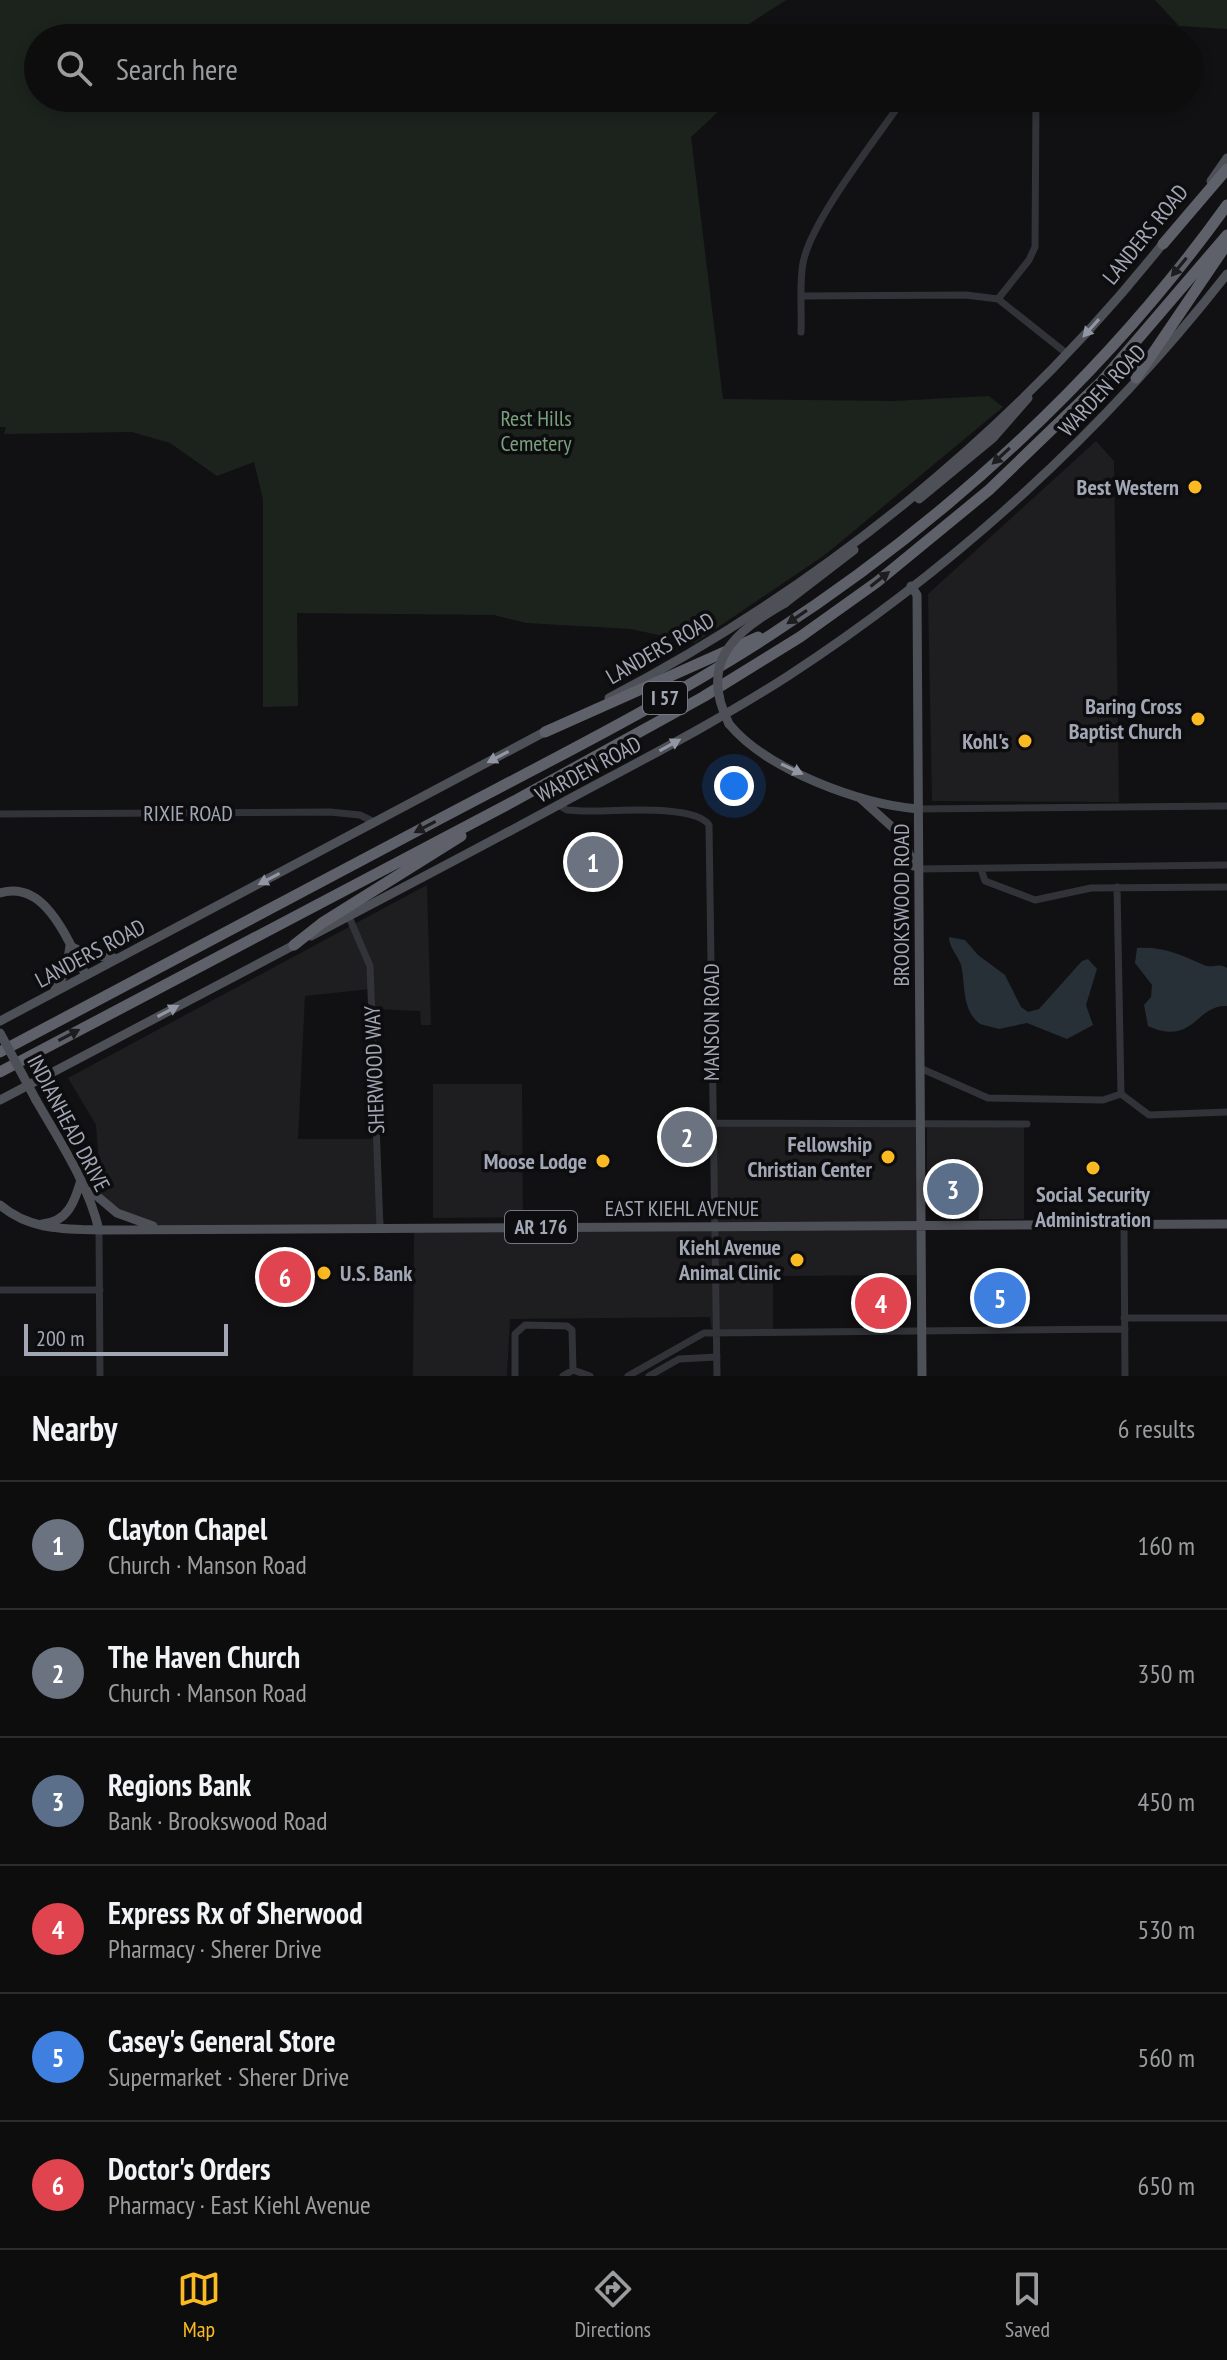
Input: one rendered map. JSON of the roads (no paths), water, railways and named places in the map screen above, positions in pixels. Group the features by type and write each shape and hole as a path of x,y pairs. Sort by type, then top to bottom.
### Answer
{"highway":[{"path":"1163,244 1227,169"},
{"name":"I 57","path":"0,1052 643,710 771,634 917,529 1043,416 1155,296 1227,205"},
{"name":"I 57","path":"0,1072 516,800 761,662 845,605 931,539 1069,415 1143,336 1227,235"},
{"path":"1136,378 1227,244"},
{"path":"545,732 747,640 771,634"},
{"path":"294,945 322,923 516,800"}],"main road":[{"name":"LANDERS ROAD","path":"0,1021 704,645 841,553 935,478 1039,382 1163,244 1227,158"},
{"name":"WARDEN ROAD","path":"0,1100 349,917 762,692 911,586 1024,494 1092,429 1227,274"},
{"path":"918,809 880,804 759,753 729,724 718,695 722,658 734,638 750,623 785,603 949,476 1021,409 1039,382"},
{"name":"BROOKSWOOD ROAD","path":"911,586 917,595 922,1376"},
{"path":"858,796 902,836 912,853 918,885"},
{"path":"0,893 22,892 36,898 54,916 86,975"},
{"path":"70,946 89,955 117,959"},
{"path":"54,992 66,971 70,946"},
{"name":"INDIANHEAD DRIVE","path":"0,1033 81,1180 93,1204 99,1230"},
{"path":"33,1224 48,1224 73,1207 81,1180"},
{"path":"81,1180 102,1204 160,1228"},
{"name":"EAST KIEHL AVENUE","path":"0,1205 14,1217 33,1224 99,1230 1227,1224"}],"street":[{"path":"801,332 803,262 810,243 895,112"},
{"path":"998,299 1029,260 1035,247 1036,112"},
{"path":"802,296 966,295 998,299 1066,353"},
{"name":"MANSON ROAD","path":"558,805 582,811 696,814 709,825 717,1376"},
{"path":"918,809 1227,806"},
{"name":"RIXIE ROAD","path":"0,814 330,812 360,815 374,822"},
{"path":"918,869 1227,865"},
{"path":"981,869 985,881 1035,900 1091,888 1227,887"},
{"path":"1117,887 1121,1094"},
{"name":"SHERWOOD WAY","path":"349,917 370,966 380,1228"},
{"path":"920,1068 988,1098 1103,1100 1121,1094"},
{"path":"1121,1094 1149,1115 1227,1112"},
{"path":"713,1123 1027,1124"},
{"path":"1124,1224 1125,1376"},
{"name":"INDIANHEAD DRIVE","path":"99,1230 100,1376"},
{"path":"0,1290 100,1290"},
{"path":"1124,1318 1227,1318"},
{"path":"515,1376 515,1334 525,1325 567,1326 572,1330 573,1370"},
{"path":"628,1376 641,1373 668,1353 704,1333 1125,1329"},
{"path":"685,1344 689,1357"},
{"path":"668,1353 673,1363"},
{"path":"649,1376 689,1357 717,1357"},
{"path":"563,1376 573,1370"},
{"path":"573,1370 590,1376"}],"place":[{"name":"Best Western","path":"1195,487"},
{"name":"Baring Cross Baptist Church","path":"1198,719"},
{"name":"Kohl's","path":"1025,741"},
{"name":"Clayton Chapel","path":"593,862"},
{"name":"The Haven Church","path":"687,1137"},
{"name":"Fellowship Christian Center","path":"888,1157"},
{"name":"Moose Lodge","path":"603,1161"},
{"name":"Social Security Administration","path":"1093,1168"},
{"name":"Regions Bank","path":"953,1189"},
{"name":"Kiehl Avenue Animal Clinic","path":"797,1260"},
{"name":"U.S. Bank","path":"324,1273"},
{"name":"Doctor's Orders","path":"285,1277"},
{"name":"Casey's General Store","path":"1000,1298"},
{"name":"Express Rx of Sherwood","path":"881,1303"}],"park label":[{"name":"Rest Hills Cemetery","path":"536,430"}]}
